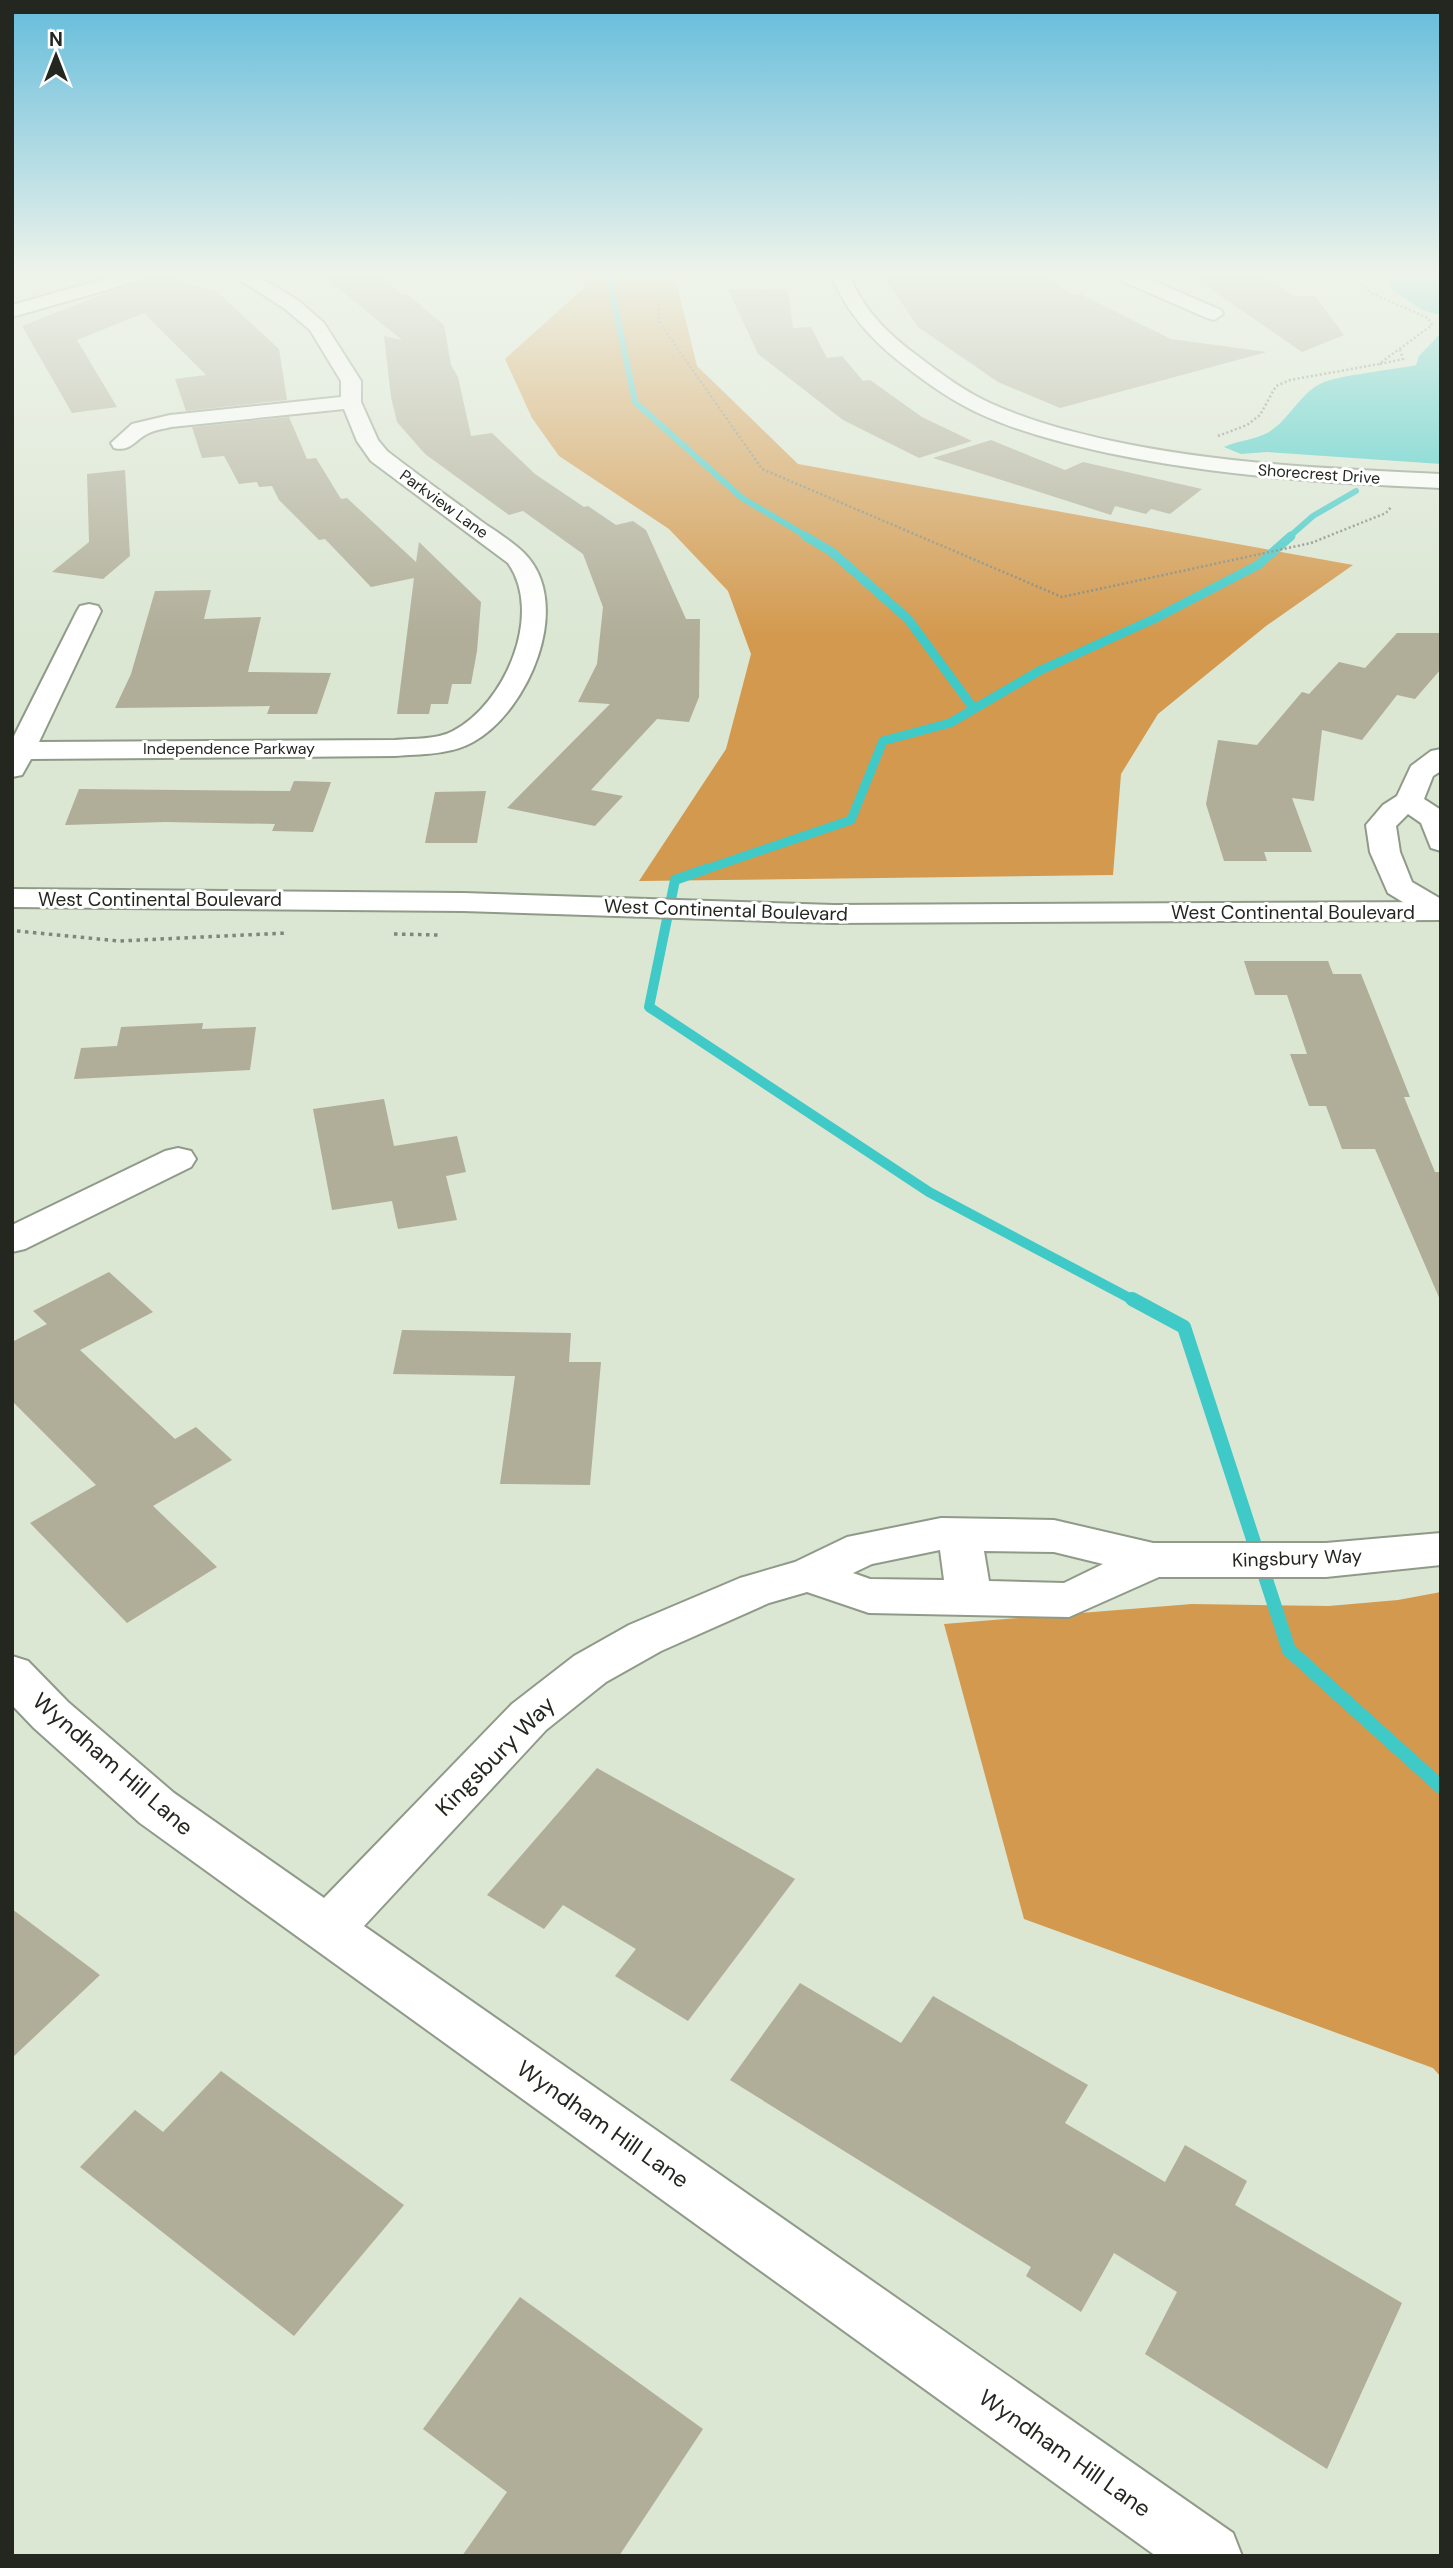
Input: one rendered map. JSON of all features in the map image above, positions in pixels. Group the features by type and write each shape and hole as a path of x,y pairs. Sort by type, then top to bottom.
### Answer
{"street":[{"name":"Parkview Lane","path":"351,397 368,441 379,456 516,558 528,575 533,592 534,618 517,675 498,709 466,735 446,743"},
{"name":"Shorecrest Drive","path":"964,397 1002,415 1072,438 1205,464 1441,481"},
{"path":"122,443 140,429 170,421 351,402"},
{"path":"15,757 89,611"},
{"name":"Independence Parkway","path":"15,757 248,747 395,748 446,743"},
{"path":"1441,757 1421,772 1409,801 1392,811 1381,825 1385,852 1399,887 1441,917"},
{"path":"1409,801 1434,820 1441,842"},
{"name":"West Continental Boulevard","path":"12,898 298,899 799,913 1441,917"},
{"path":"12,1240 178,1159"},
{"name":"Kingsbury Way","path":"328,1929 529,1717 590,1669 645,1638 744,1595 808,1575 863,1549 941,1534 1054,1536 1153,1560 1326,1560 1441,1549"},
{"path":"960,1535 969,1598"},
{"name":"Kingsbury Way","path":"808,1575 869,1596 1069,1600 1153,1560"},
{"name":"Wyndham Hill Lane","path":"12,1674 51,1715 157,1808 1210,2556"}],"path":[{"path":"711,397 762,469 1062,597 1311,543 1386,513 1411,480"},
{"path":"1205,464 1196,449 1205,441 1247,425 1261,415 1270,397"},
{"path":"12,930 119,941 298,933"},
{"path":"387,934 439,934"}],"shaded area":[{"path":"522,397 729,397 798,464 1353,565 1266,626 1158,714 1121,774 1113,875 639,881 726,749 751,654 728,591 669,529 559,456 532,418"},
{"path":"1441,1592 1441,2077 1433,2068 1024,1919 944,1624 1192,1604 1329,1606 1398,1600"}],"water":[{"path":"1303,397 1441,397 1441,464 1267,452 1241,454 1224,447 1260,436 1273,429"}],"building":[{"path":"63,397 111,397 117,407 72,413"},
{"path":"181,397 287,397 287,400 186,411"},
{"path":"391,397 462,397 471,436 492,433 535,474 584,507 588,506 616,525 633,521 646,530 686,619 700,619 699,697 689,722 657,719 591,790 623,796 595,826 507,808 610,704 578,702 597,664 603,607 583,554 523,511 509,515 425,454 397,422"},
{"path":"813,397 894,397 922,417 972,441 919,458 843,420"},
{"path":"1033,397 1101,397 1060,408"},
{"path":"289,417 307,459 316,458 341,499 347,498 416,562 419,542 481,602 471,684 452,684 448,704 431,704 429,714 397,714 414,578 371,587 325,539 319,540 279,500 272,486 259,487 257,482 239,484 224,456 202,458 192,427"},
{"path":"991,440 1065,470 1083,462 1202,489 1170,514 1151,509 1146,514 1115,506 1111,515 933,458"},
{"path":"125,470 130,556 103,579 52,572 89,542 87,474"},
{"path":"211,590 204,619 261,617 248,672 331,673 317,714 267,714 270,706 115,708 131,674 155,591"},
{"path":"1397,633 1441,633 1441,669 1415,699 1397,695 1362,740 1322,730 1314,801 1292,798 1312,852 1264,852 1267,861 1224,861 1206,804 1218,740 1257,745 1302,692 1309,694 1339,662 1365,668"},
{"path":"294,781 331,782 313,832 272,831 275,824 165,822 65,825 79,789 290,791"},
{"path":"486,791 477,843 425,843 435,792"},
{"path":"1244,961 1328,961 1333,974 1361,974 1410,1097 1404,1097 1435,1172 1441,1172 1441,1302 1375,1149 1342,1149 1326,1106 1309,1106 1290,1054 1307,1054 1287,995 1255,995"},
{"path":"203,1023 202,1029 256,1027 250,1070 74,1079 81,1048 117,1046 121,1027"},
{"path":"384,1099 394,1146 457,1136 466,1172 446,1176 457,1220 398,1229 392,1201 332,1210 313,1109"},
{"path":"109,1272 153,1312 80,1350 175,1439 196,1427 232,1460 153,1506 217,1567 127,1623 30,1523 96,1485 12,1401 12,1342 47,1324 33,1311"},
{"path":"402,1330 571,1333 569,1362 601,1362 590,1485 500,1484 515,1376 393,1374"},
{"path":"597,1768 795,1879 688,2021 615,1976 636,1949 563,1905 544,1929 487,1895"},
{"path":"12,1909 100,1975 12,2058"},
{"path":"800,1983 901,2043 933,1996 1088,2085 1065,2123 1165,2182 1185,2145 1247,2181 1235,2205 1402,2303 1327,2469 1145,2354 1177,2292 1114,2253 1081,2312 1026,2276 1031,2267 730,2080"},
{"path":"221,2071 404,2205 294,2336 80,2167 135,2110 163,2132"},
{"path":"520,2297 703,2429 619,2556 462,2556 507,2492 423,2429"}],"waterway":[{"path":"634,397 635,402 742,498 808,537"},
{"path":"1289,537 1313,516 1356,491"},
{"path":"805,536 832,552 908,619 974,709"},
{"path":"974,709 1039,671 1154,619 1258,565 1291,536"},
{"path":"701,871 851,820 883,741 950,723 974,709"},
{"path":"706,869 675,880 649,1007 929,1192 1135,1301"},
{"path":"1132,1299 1184,1327 1289,1650 1441,1787"}]}
